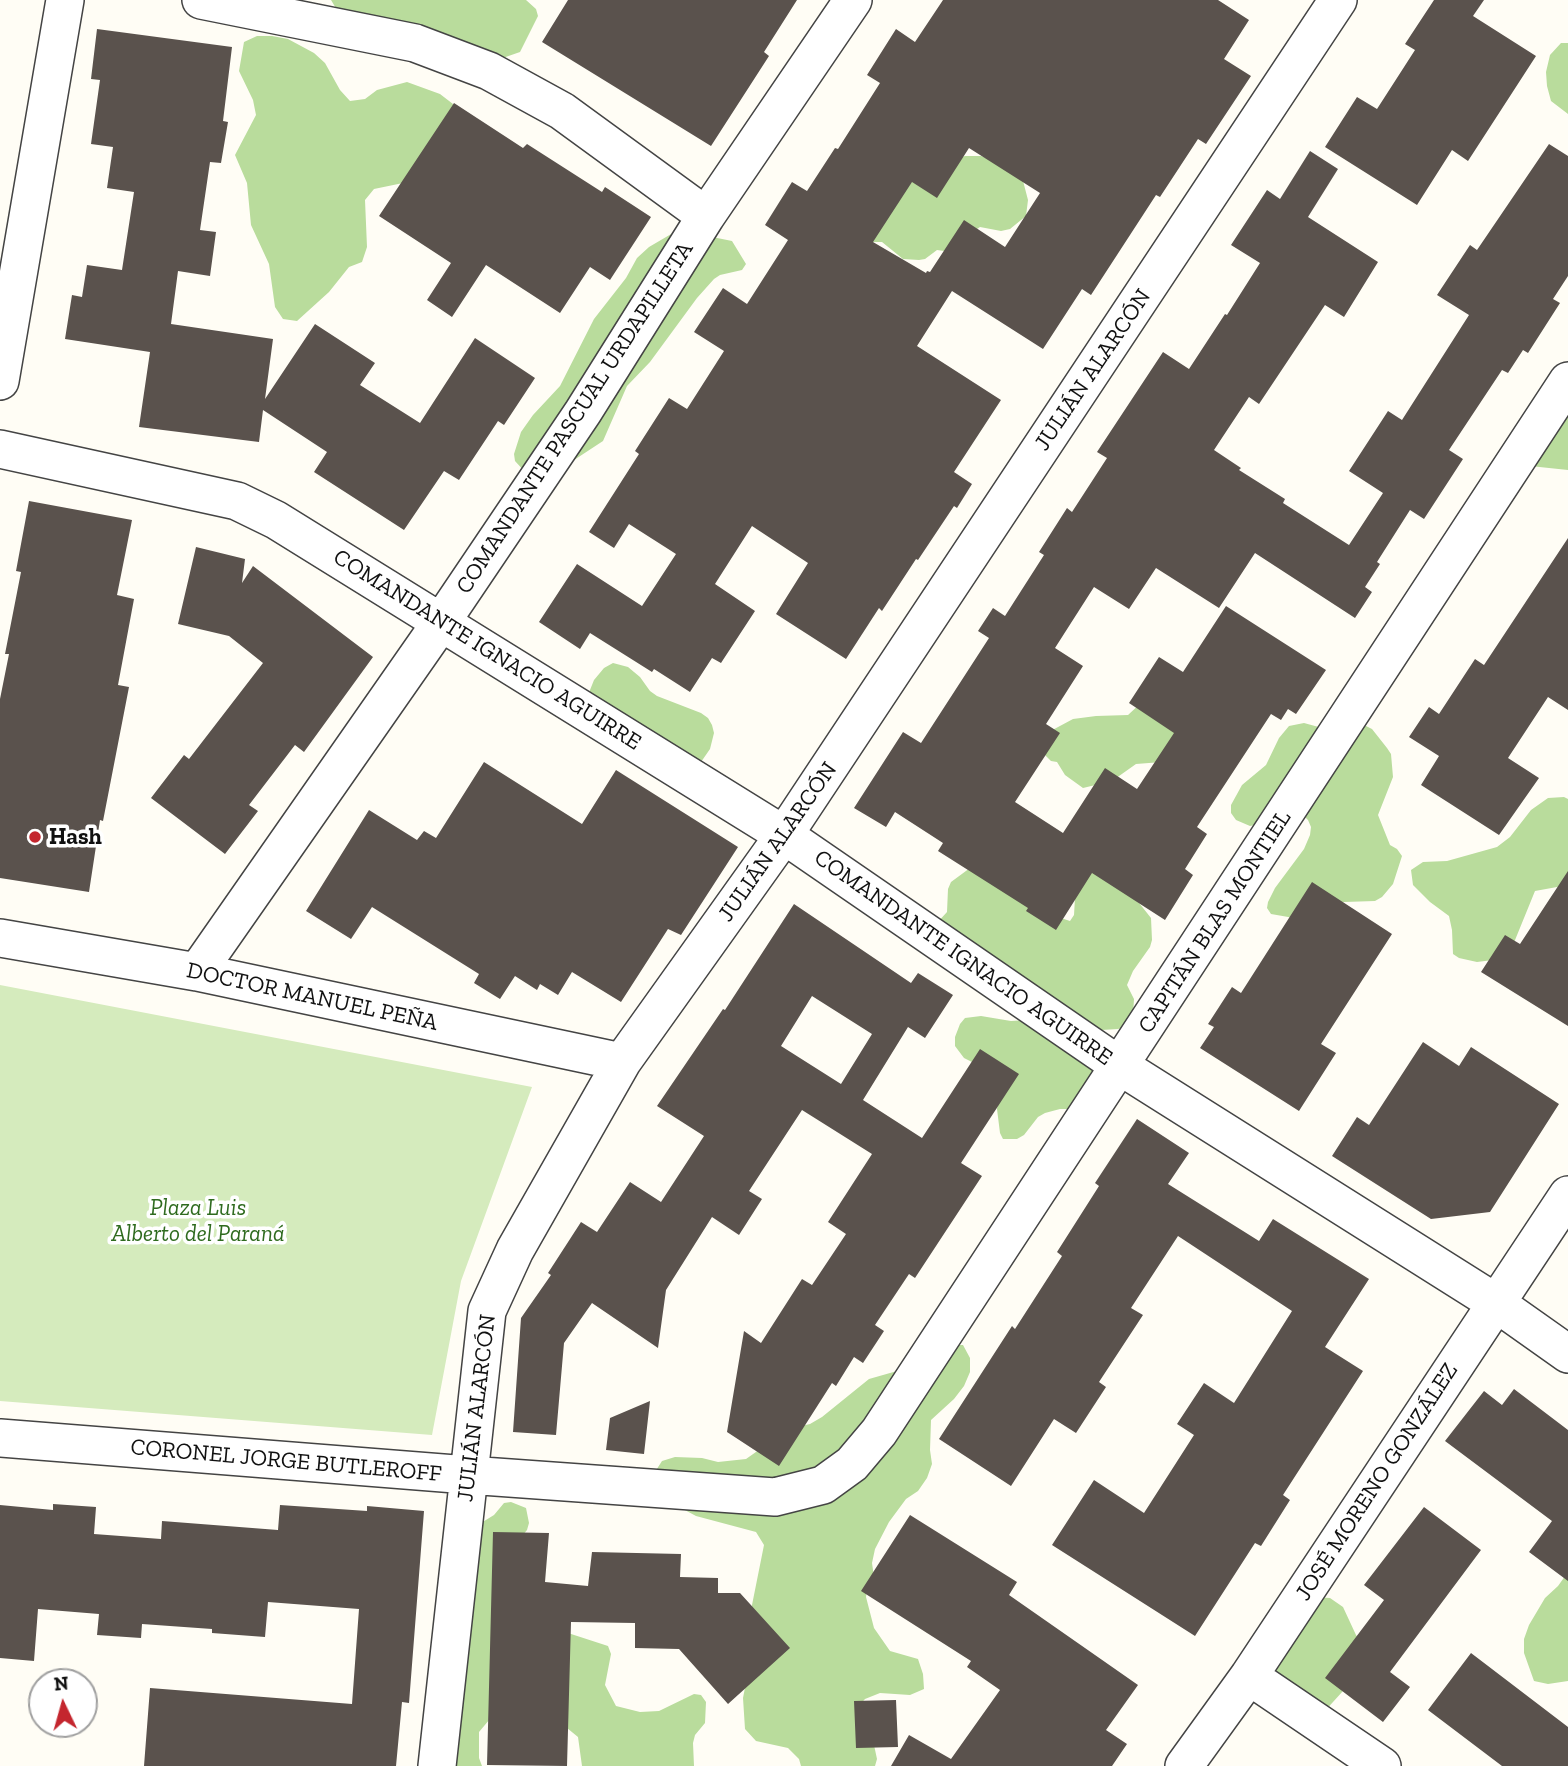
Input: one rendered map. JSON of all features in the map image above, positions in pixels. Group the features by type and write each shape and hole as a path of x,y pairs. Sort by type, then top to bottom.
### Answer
{"street":[{"path":"0,381 65,0"},
{"path":"201,0 415,43 489,71 562,111 706,216"},
{"name":"COMANDANTE PASCUAL URDAPILLETA","path":"197,972 442,621 583,412 706,216 853,0"},
{"name":"JULIÁN ALARCÓN","path":"437,1766 487,1311 515,1250 622,1062 784,835 1321,6"},
{"name":"CAPITÁN BLAS MONTIEL","path":"822,1485 852,1464 879,1432 1568,381"},
{"name":"COMANDANTE IGNACIO AGUIRRE","path":"0,449 237,501 276,520 784,835 1120,1066 1496,1303 1568,1354"},
{"name":"DOCTOR MANUEL PEÑA","path":"0,938 197,972 622,1062"},
{"name":"JOSÉ MORENO GONZÁLEZ","path":"1184,1766 1249,1676 1568,1195"},
{"name":"CORONEL JORGE BUTLEROFF","path":"0,1438 775,1497 822,1485"},
{"path":"1249,1676 1382,1766"}],"green space":[{"path":"331,0 526,0 536,9 538,16 520,52 497,60 337,10"},
{"path":"257,36 288,39 314,53 325,63 340,90 350,101 365,99 377,90 407,82 440,94 453,104 458,117 403,183 374,189 365,200 367,247 362,262 349,267 329,292 297,321 283,319 275,307 269,264 251,225 247,183 235,155 256,115 253,100 239,71 244,42"},
{"path":"1561,43 1568,43 1568,114 1551,101 1547,86 1546,72 1550,55"},
{"path":"965,156 981,156 995,161 1022,177 1028,200 1026,216 1010,229 1001,231 980,227 944,251 937,250 919,260 903,259 882,242 867,242 907,184 929,168"},
{"path":"678,230 732,241 746,264 742,270 714,279 697,298 650,362 627,386 603,441 568,464 526,473 515,461 514,454 521,432 560,386 594,319 626,278 637,258 649,247"},
{"path":"1568,364 1568,470 1530,466"},
{"path":"613,663 628,667 657,696 708,718 714,733 710,749 701,762 694,765 588,695 594,680 604,668"},
{"path":"1156,689 1178,715 1175,761 1136,764 1112,781 1083,788 1065,775 1057,762 1051,761 1045,755 1045,734 1073,719 1128,715"},
{"path":"1304,723 1326,729 1366,726 1372,729 1387,748 1391,754 1393,777 1378,815 1390,845 1402,856 1393,884 1382,897 1375,901 1344,902 1294,918 1271,914 1267,908 1275,888 1304,849 1310,835 1308,820 1303,815 1250,826 1236,820 1231,813 1231,805 1242,785 1266,765 1279,738 1289,726"},
{"path":"1548,798 1568,799 1568,885 1535,891 1513,945 1493,960 1477,962 1453,954 1449,916 1413,885 1411,870 1423,862 1447,861 1497,847 1510,837 1531,810"},
{"path":"1077,863 1128,889 1151,918 1150,947 1133,971 1127,985 1134,999 1133,1015 1124,1027 1118,1029 1085,1031 936,924 947,912 951,882 970,868 1055,916 1070,921 1074,915"},
{"name":"Plaza Luis Alberto del Paraná","path":"0,985 532,1087 461,1281 432,1435 0,1401"},
{"path":"981,1016 1011,1021 1027,1020 1095,1069 1082,1109 1060,1109 1045,1113 1038,1117 1024,1135 1017,1139 1003,1139 997,1109 999,1093 984,1068 964,1058 955,1046 955,1037 965,1018"},
{"path":"949,1345 963,1345 970,1358 970,1372 954,1399 931,1420 932,1464 927,1478 918,1491 906,1499 889,1522 875,1549 872,1563 874,1577 868,1582 866,1597 874,1628 890,1651 918,1659 924,1689 910,1695 880,1693 865,1699 855,1710 874,1745 877,1759 875,1766 801,1766 799,1759 788,1748 756,1741 745,1729 743,1698 749,1667 752,1605 764,1545 756,1532 696,1516 668,1501 653,1475 662,1461 675,1457 702,1458 718,1462 746,1459 783,1433 822,1417 869,1379 911,1367"},
{"path":"511,1502 526,1508 529,1523 527,1530 507,1554 568,1633 608,1646 611,1654 605,1685 616,1706 640,1712 659,1711 694,1694 701,1695 706,1702 705,1723 695,1735 693,1743 694,1766 582,1766 578,1737 567,1728 500,1707 479,1732 479,1758 482,1766 447,1766 481,1523 494,1515 504,1503"},
{"path":"1568,1572 1568,1681 1548,1684 1534,1681 1524,1653 1524,1639 1545,1598"},
{"path":"1314,1597 1330,1598 1343,1607 1364,1647 1343,1691 1323,1713 1309,1716 1269,1666"}],"building":[{"path":"568,0 797,0 764,52 769,56 711,146 542,42"},
{"path":"943,0 1218,0 1249,20 1224,59 1251,76 1206,144 1198,139 1160,197 1156,195 1091,295 1082,289 1043,349 952,291 917,346 1001,400 954,472 972,484 957,508 954,506 918,560 916,559 882,611 879,608 846,659 776,614 808,563 752,526 715,584 755,611 721,663 712,658 690,692 590,633 580,649 539,622 577,564 642,606 676,554 629,524 614,548 589,532 639,454 635,451 669,398 687,409 724,351 694,332 723,288 747,304 788,240 765,225 792,182 807,191 835,148 838,149 880,83 867,75 896,29 915,42","holes":["969,148 1040,193 1005,247 964,220 930,272 926,273 873,242 912,182 937,198"]},
{"path":"1434,0 1484,0 1473,16 1536,56 1468,161 1452,150 1417,205 1325,147 1357,97 1377,109 1415,50 1405,44"},
{"path":"97,29 232,47 223,121 228,122 221,163 210,162 200,230 216,232 210,276 178,271 171,324 273,339 265,399 315,324 375,363 360,385 420,423 475,338 535,378 504,425 498,421 459,480 444,471 404,530 314,472 327,452 263,410 259,442 139,427 150,352 65,339 72,295 82,297 87,265 122,270 134,192 107,188 113,147 91,144 100,80 91,79"},
{"path":"454,103 523,148 527,144 602,192 605,187 651,217 610,280 590,267 560,313 486,265 452,317 427,300 451,263 379,216"},
{"path":"1549,144 1568,156 1568,276 1553,299 1560,303 1528,353 1523,350 1508,373 1502,370 1449,450 1463,459 1424,519 1410,510 1377,562 1380,564 1365,587 1372,592 1355,618 1255,553 1219,608 1156,568 1129,609 1094,587 1055,648 1083,666 1046,724 1060,733 1015,802 1063,833 1105,768 1137,789 1174,733 1129,703 1159,657 1183,672 1226,606 1326,670 1296,714 1288,709 1281,720 1271,714 1197,827 1207,834 1185,869 1193,875 1165,920 1092,873 1056,930 1026,911 1028,908 938,851 943,843 895,812 886,827 854,808 903,732 921,743 989,638 978,631 993,608 1005,616 1044,555 1039,552 1067,508 1072,512 1107,458 1097,452 1163,352 1189,369 1225,314 1227,315 1260,263 1231,245 1267,190 1280,199 1310,151 1338,169 1308,217 1378,262 1344,317 1325,305 1259,404 1249,397 1214,450 1241,468 1239,470 1285,499 1283,503 1349,545 1383,493 1349,471 1388,411 1402,420 1469,315 1437,295 1470,245 1477,250"},
{"path":"29,501 132,520 117,595 134,599 118,685 129,687 103,821 100,820 89,892 0,878 0,699 9,654 5,654 21,572 16,571"},
{"path":"1568,538 1568,710 1548,697 1508,758 1539,778 1499,835 1421,785 1439,756 1409,737 1429,707 1439,714 1475,659 1484,665"},
{"path":"196,547 245,559 242,583 253,566 373,657 304,752 295,745 249,805 258,811 225,854 151,798 184,755 189,759 263,663 229,636 178,624"},
{"path":"484,762 582,824 616,770 738,847 681,935 668,929 621,1002 572,972 558,995 540,984 537,990 515,976 500,999 474,983 479,974 372,907 351,939 306,911 369,810 417,840 424,831 436,838"},
{"path":"1568,871 1568,1026 1481,972 1505,935 1520,944"},
{"path":"1312,882 1392,934 1321,1044 1336,1053 1299,1111 1200,1048 1214,1027 1208,1024 1232,987 1241,993"},
{"path":"794,904 911,983 918,973 953,995 925,1038 908,1027 863,1100 922,1138 980,1049 1019,1074 961,1163 982,1176 915,1278 909,1274 875,1325 884,1331 863,1363 854,1357 836,1386 832,1383 779,1466 727,1432 744,1331 761,1343 802,1279 812,1285 846,1234 828,1222 872,1154 802,1110 749,1191 762,1199 739,1235 712,1217 666,1290 658,1348 592,1303 564,1343 556,1435 513,1432 521,1318 551,1275 548,1273 581,1222 597,1232 630,1182 661,1202 704,1136 657,1106 723,1009 725,1010","holes":["812,996 872,1034 841,1084 781,1046"]},
{"path":"1423,1042 1459,1066 1471,1047 1559,1104 1490,1212 1431,1219 1332,1156 1357,1117 1369,1125"},
{"path":"1137,1119 1189,1153 1168,1184 1259,1241 1273,1219 1369,1279 1325,1347 1363,1371 1283,1495 1290,1500 1261,1546 1255,1543 1195,1636 1052,1545 1094,1480 1144,1513 1194,1435 1177,1424 1204,1383 1234,1403 1292,1311 1178,1236 1131,1308 1143,1315 1099,1382 1106,1387 1076,1433 1054,1419 1011,1486 939,1439 1012,1326 1015,1329 1062,1256 1057,1252 1099,1186 1095,1183"},
{"path":"1514,1389 1568,1430 1568,1581 1529,1552 1552,1521 1445,1441 1484,1391 1502,1405"},
{"path":"650,1401 644,1454 606,1450 610,1418"},
{"path":"53,1504 96,1507 94,1534 161,1539 162,1521 278,1530 280,1505 367,1511 367,1506 424,1511 409,1703 402,1702 396,1766 144,1766 150,1688 352,1704 359,1609 268,1602 265,1637 212,1633 212,1629 142,1624 141,1638 97,1635 99,1614 38,1609 34,1661 0,1658 0,1505 53,1510"},
{"path":"1424,1507 1481,1550 1390,1672 1410,1687 1383,1722 1325,1678 1384,1600 1364,1585"},
{"path":"910,1515 1017,1582 1009,1595 1138,1685 1106,1730 1127,1744 1112,1766 891,1766 909,1735 951,1759 1000,1690 967,1667 971,1661 861,1591"},
{"path":"493,1532 549,1533 545,1582 588,1586 592,1552 681,1554 680,1577 718,1578 718,1593 740,1593 790,1648 728,1704 679,1649 635,1648 635,1623 571,1622 567,1766 487,1765"},
{"path":"1471,1653 1568,1727 1568,1766 1502,1766 1428,1710"},
{"path":"896,1700 898,1747 856,1748 854,1701"}],"place":[{"name":"Hash","path":"35,837"}]}
